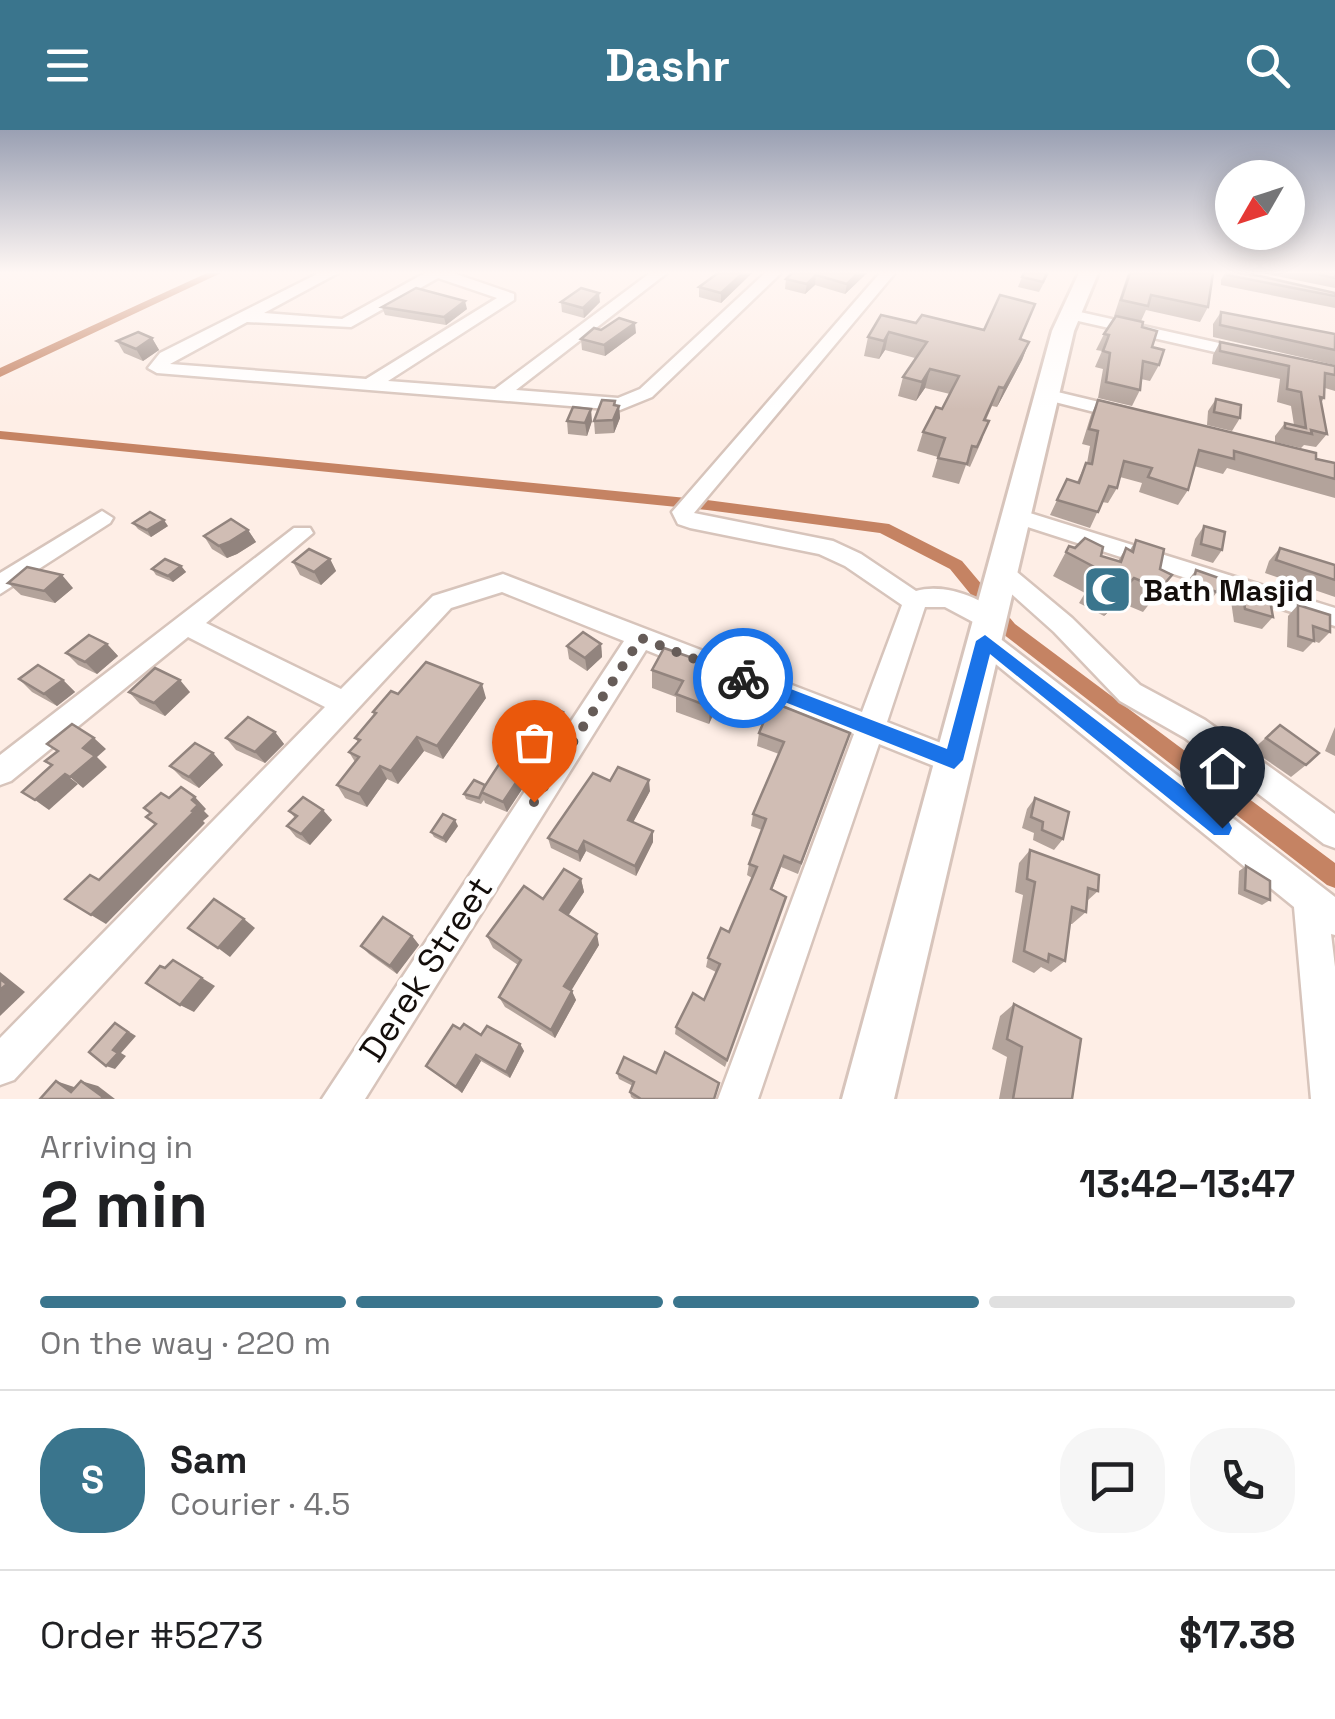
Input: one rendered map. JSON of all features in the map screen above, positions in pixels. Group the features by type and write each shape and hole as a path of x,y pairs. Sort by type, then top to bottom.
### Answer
{"main road":[{"path":"868,1099 1069,318"}],"street":[{"path":"244,318 166,357 157,368 606,405 632,400 646,392 726,318"},
{"path":"263,318 345,324 356,318"},
{"path":"369,385 476,318"},
{"path":"497,396 596,318"},
{"path":"850,318 683,512 686,519 698,523 825,547 853,560 914,602"},
{"path":"1085,318 1260,357"},
{"path":"1048,395 1145,418"},
{"path":"1017,516 1335,617"},
{"path":"0,585 102,518"},
{"path":"0,772 302,533"},
{"path":"0,1066 442,602 503,583 954,760"},
{"path":"738,1099 914,602 926,596 1063,625 1130,694 1195,729 1335,833"},
{"path":"993,610 1323,909 1331,1099"},
{"path":"185,624 346,704"},
{"name":"Derek Street","path":"342,1099 641,638"}],"building":[{"path":"619,318 635,323 604,345 581,339 594,328 601,330"},
{"path":"879,318 916,323 920,318 935,318 984,330 989,318 1029,318 1020,339 1029,342 1004,388 999,387 984,420 989,421 977,447 972,446 967,464 938,458 945,438 923,432 936,407 942,409 959,376 930,369 922,382 903,377 927,342 889,332 884,341 868,337"},
{"path":"1115,318 1143,322 1142,327 1157,331 1152,347 1164,350 1159,365 1143,361 1140,390 1106,382 1110,353 1103,351 1109,335 1104,334"},
{"path":"1221,318 1253,318 1335,334 1335,350 1220,325"},
{"path":"138,332 152,338 136,349 117,341"},
{"path":"1220,342 1335,366 1335,375 1325,373 1324,398 1320,397 1327,434 1285,428 1285,423 1306,428 1301,392 1287,389 1289,366 1220,351"},
{"path":"1216,399 1241,405 1240,418 1214,412"},
{"path":"602,400 615,401 614,405 619,406 613,420 594,421"},
{"path":"1098,400 1316,453 1316,459 1335,463 1335,479 1234,451 1234,459 1199,450 1188,490 1148,477 1152,468 1124,461 1117,488 1109,486 1098,512 1057,500 1067,479 1079,483 1086,463 1092,464 1098,431 1089,429"},
{"path":"573,407 591,409 585,423 567,421"},
{"path":"150,512 164,520 147,530 133,523"},
{"path":"231,519 248,530 219,546 204,536"},
{"path":"1204,526 1225,532 1222,550 1201,544"},
{"path":"1085,538 1103,547 1101,556 1121,562 1126,548 1133,552 1136,540 1164,549 1160,569 1172,575 1160,589 1134,578 1119,593 1094,580 1102,571 1066,552 1069,546 1075,548"},
{"path":"1280,548 1335,565 1335,580 1276,560"},
{"path":"309,549 330,559 314,572 293,562"},
{"path":"165,559 181,566 168,576 152,569"},
{"path":"27,567 62,575 44,591 8,583"},
{"path":"1196,570 1219,578 1217,592 1193,584"},
{"path":"1242,588 1269,595 1273,617 1245,609"},
{"path":"1298,605 1330,615 1330,632 1313,626 1314,641 1298,636"},
{"path":"583,632 601,644 585,658 567,646"},
{"path":"89,635 107,644 85,662 66,653"},
{"path":"664,648 727,670 710,707 676,694 683,681 652,670"},
{"path":"426,662 482,684 437,746 417,737 391,771 380,766 359,794 337,785 359,757 349,752 360,740 355,738 376,713 373,712 391,691 398,694"},
{"path":"38,665 63,680 44,694 19,679"},
{"path":"155,668 180,680 154,703 129,692"},
{"path":"772,702 850,733 801,863 784,856 771,889 786,897 727,1060 676,1027 693,993 704,1000 720,964 708,958 721,928 729,932 757,867 749,864 766,819 753,814 784,742 759,733"},
{"path":"546,705 563,712 503,802 481,792 507,752 503,750"},
{"path":"248,717 275,732 255,752 226,738"},
{"path":"72,724 94,738 83,748 95,756 70,777 65,774 35,800 22,792 52,765 45,761 58,751 47,744"},
{"path":"1280,725 1319,753 1306,765 1266,738"},
{"path":"195,743 213,753 189,777 170,766"},
{"path":"618,767 649,780 628,820 653,831 635,866 584,841 578,852 548,838 593,773 610,781"},
{"path":"474,780 485,785 479,798 464,794"},
{"path":"181,787 195,797 192,800 198,805 194,812 91,915 65,899 90,875 99,880 156,824 146,817 151,813 144,808 161,793 169,798"},
{"path":"303,797 323,810 301,834 287,826 297,816 289,811"},
{"path":"1035,798 1069,812 1063,839 1042,830 1043,822 1031,817"},
{"path":"443,814 455,820 443,838 431,832"},
{"path":"1030,850 1099,875 1098,891 1088,888 1086,912 1072,907 1065,961 1049,954 1048,962 1024,951 1035,882 1027,879"},
{"path":"1246,866 1270,881 1270,900 1245,890"},
{"path":"564,869 581,879 560,910 597,934 564,986 572,991 551,1030 499,997 521,960 487,936 524,886 543,899"},
{"path":"214,899 244,919 218,948 188,928"},
{"path":"383,917 412,936 390,966 361,946"},
{"path":"173,960 202,978 180,1005 146,983 160,966 165,968"},
{"path":"1014,1004 1081,1039 1072,1099 1013,1099 1022,1047 1007,1039"},
{"path":"115,1023 128,1032 113,1050 118,1053 106,1066 89,1052"},
{"path":"464,1024 481,1035 487,1026 520,1044 506,1072 476,1055 456,1087 426,1066 453,1025 460,1029"},
{"path":"665,1052 719,1083 714,1099 641,1099 630,1092 634,1082 617,1073 624,1057 656,1073"},
{"path":"56,1081 71,1092 81,1081 103,1097 40,1099"}],"waterway":[{"path":"0,373 118,318"},
{"path":"0,435 707,505 883,528 956,565 1009,629 1335,877"}],"way so far":[{"path":"534,802 641,638 743,678"}],"place":[{"name":"Bath Masjid","path":"1108,590"}],"route":[{"path":"743,678 954,760 985,641 1222,828"}]}
